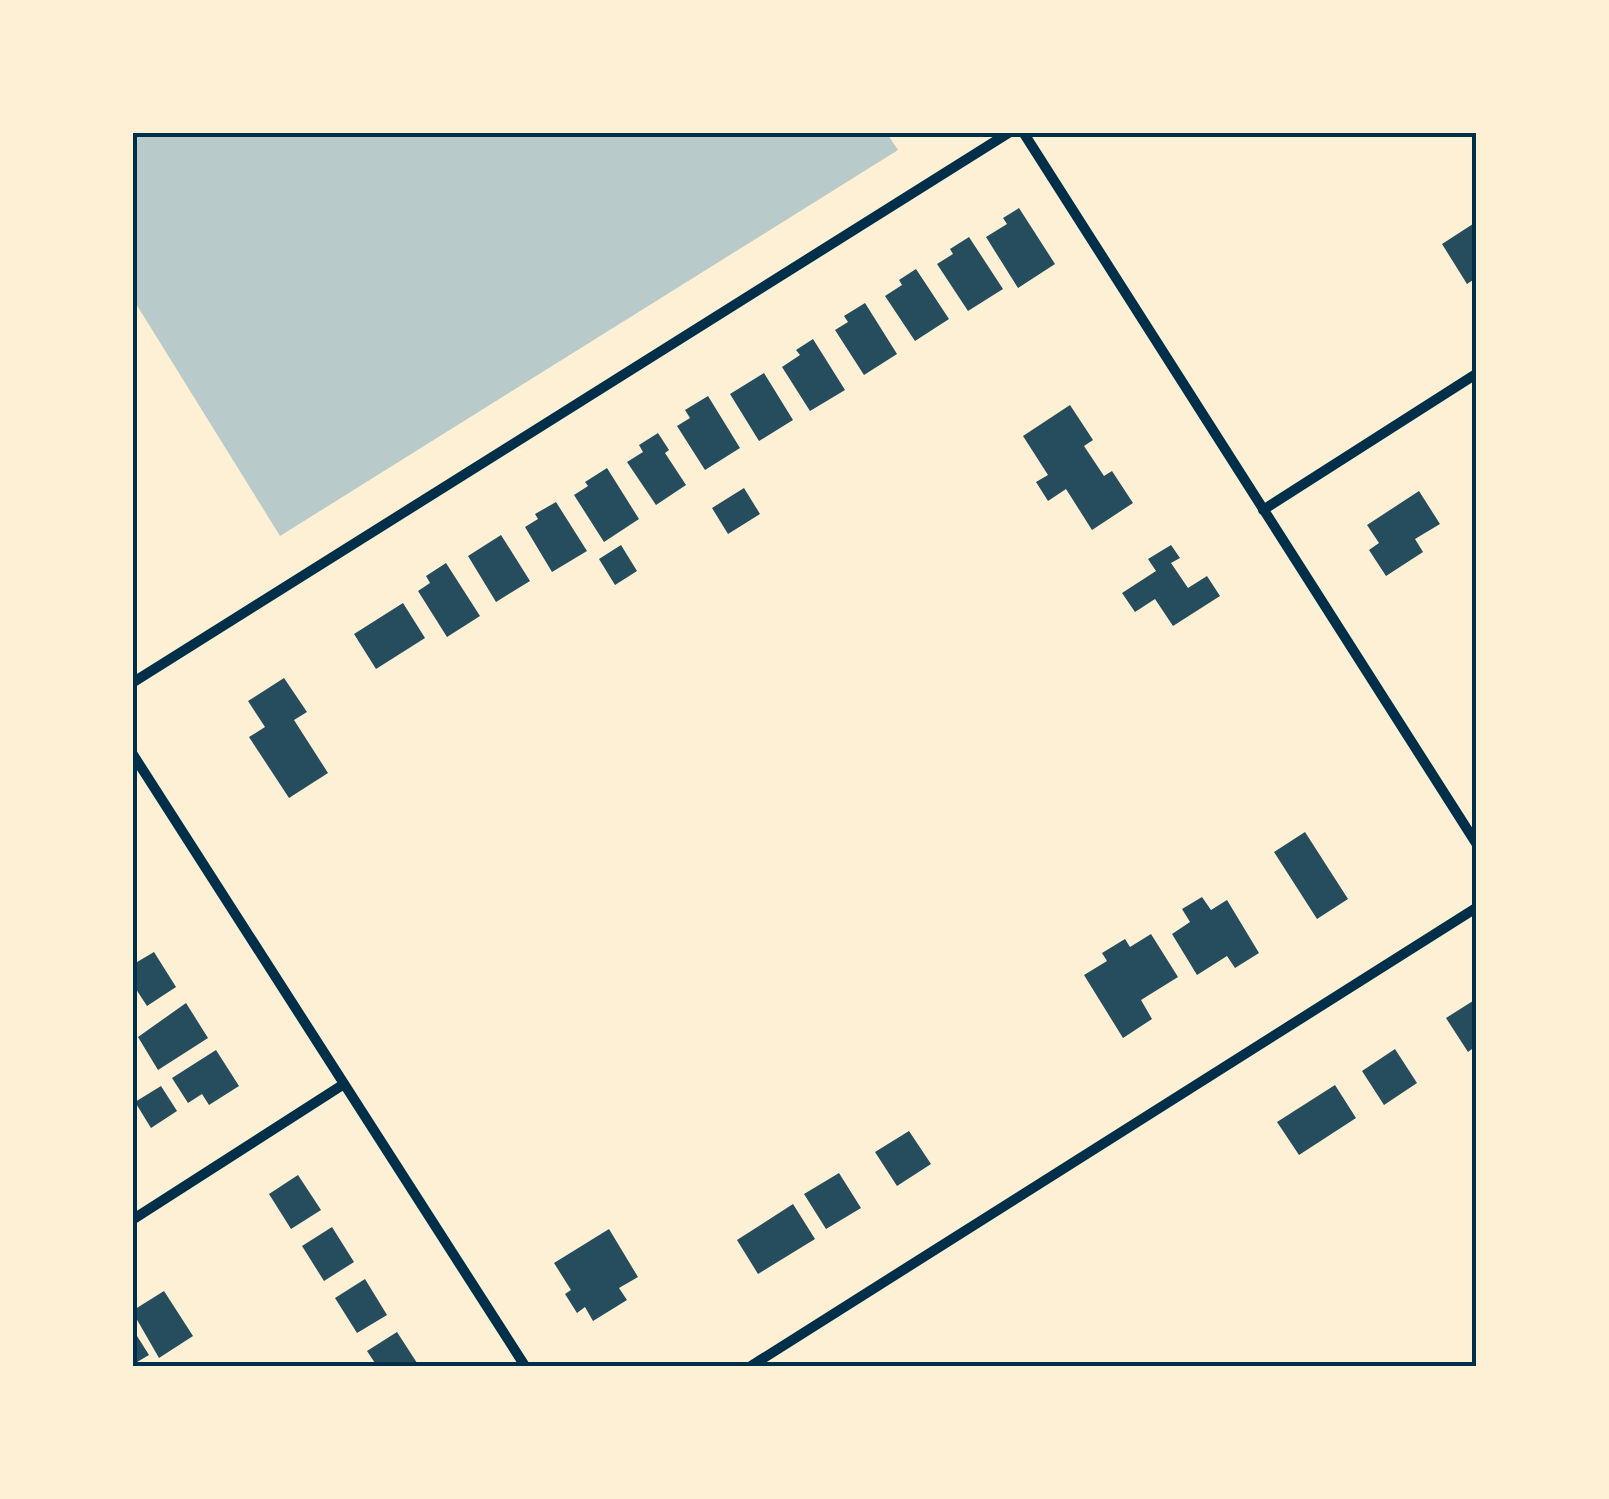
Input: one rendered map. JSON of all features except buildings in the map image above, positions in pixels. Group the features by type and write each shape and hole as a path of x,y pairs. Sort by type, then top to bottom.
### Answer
{"street":[{"path":"132,683 1010,132"},
{"path":"1023,132 1476,843"},
{"path":"1263,510 1476,374"},
{"path":"132,754 525,1366"},
{"path":"751,1366 1476,908"},
{"path":"132,1220 344,1084"}],"shaded area":[{"path":"886,132 898,150 280,536 133,299 133,133"}]}
